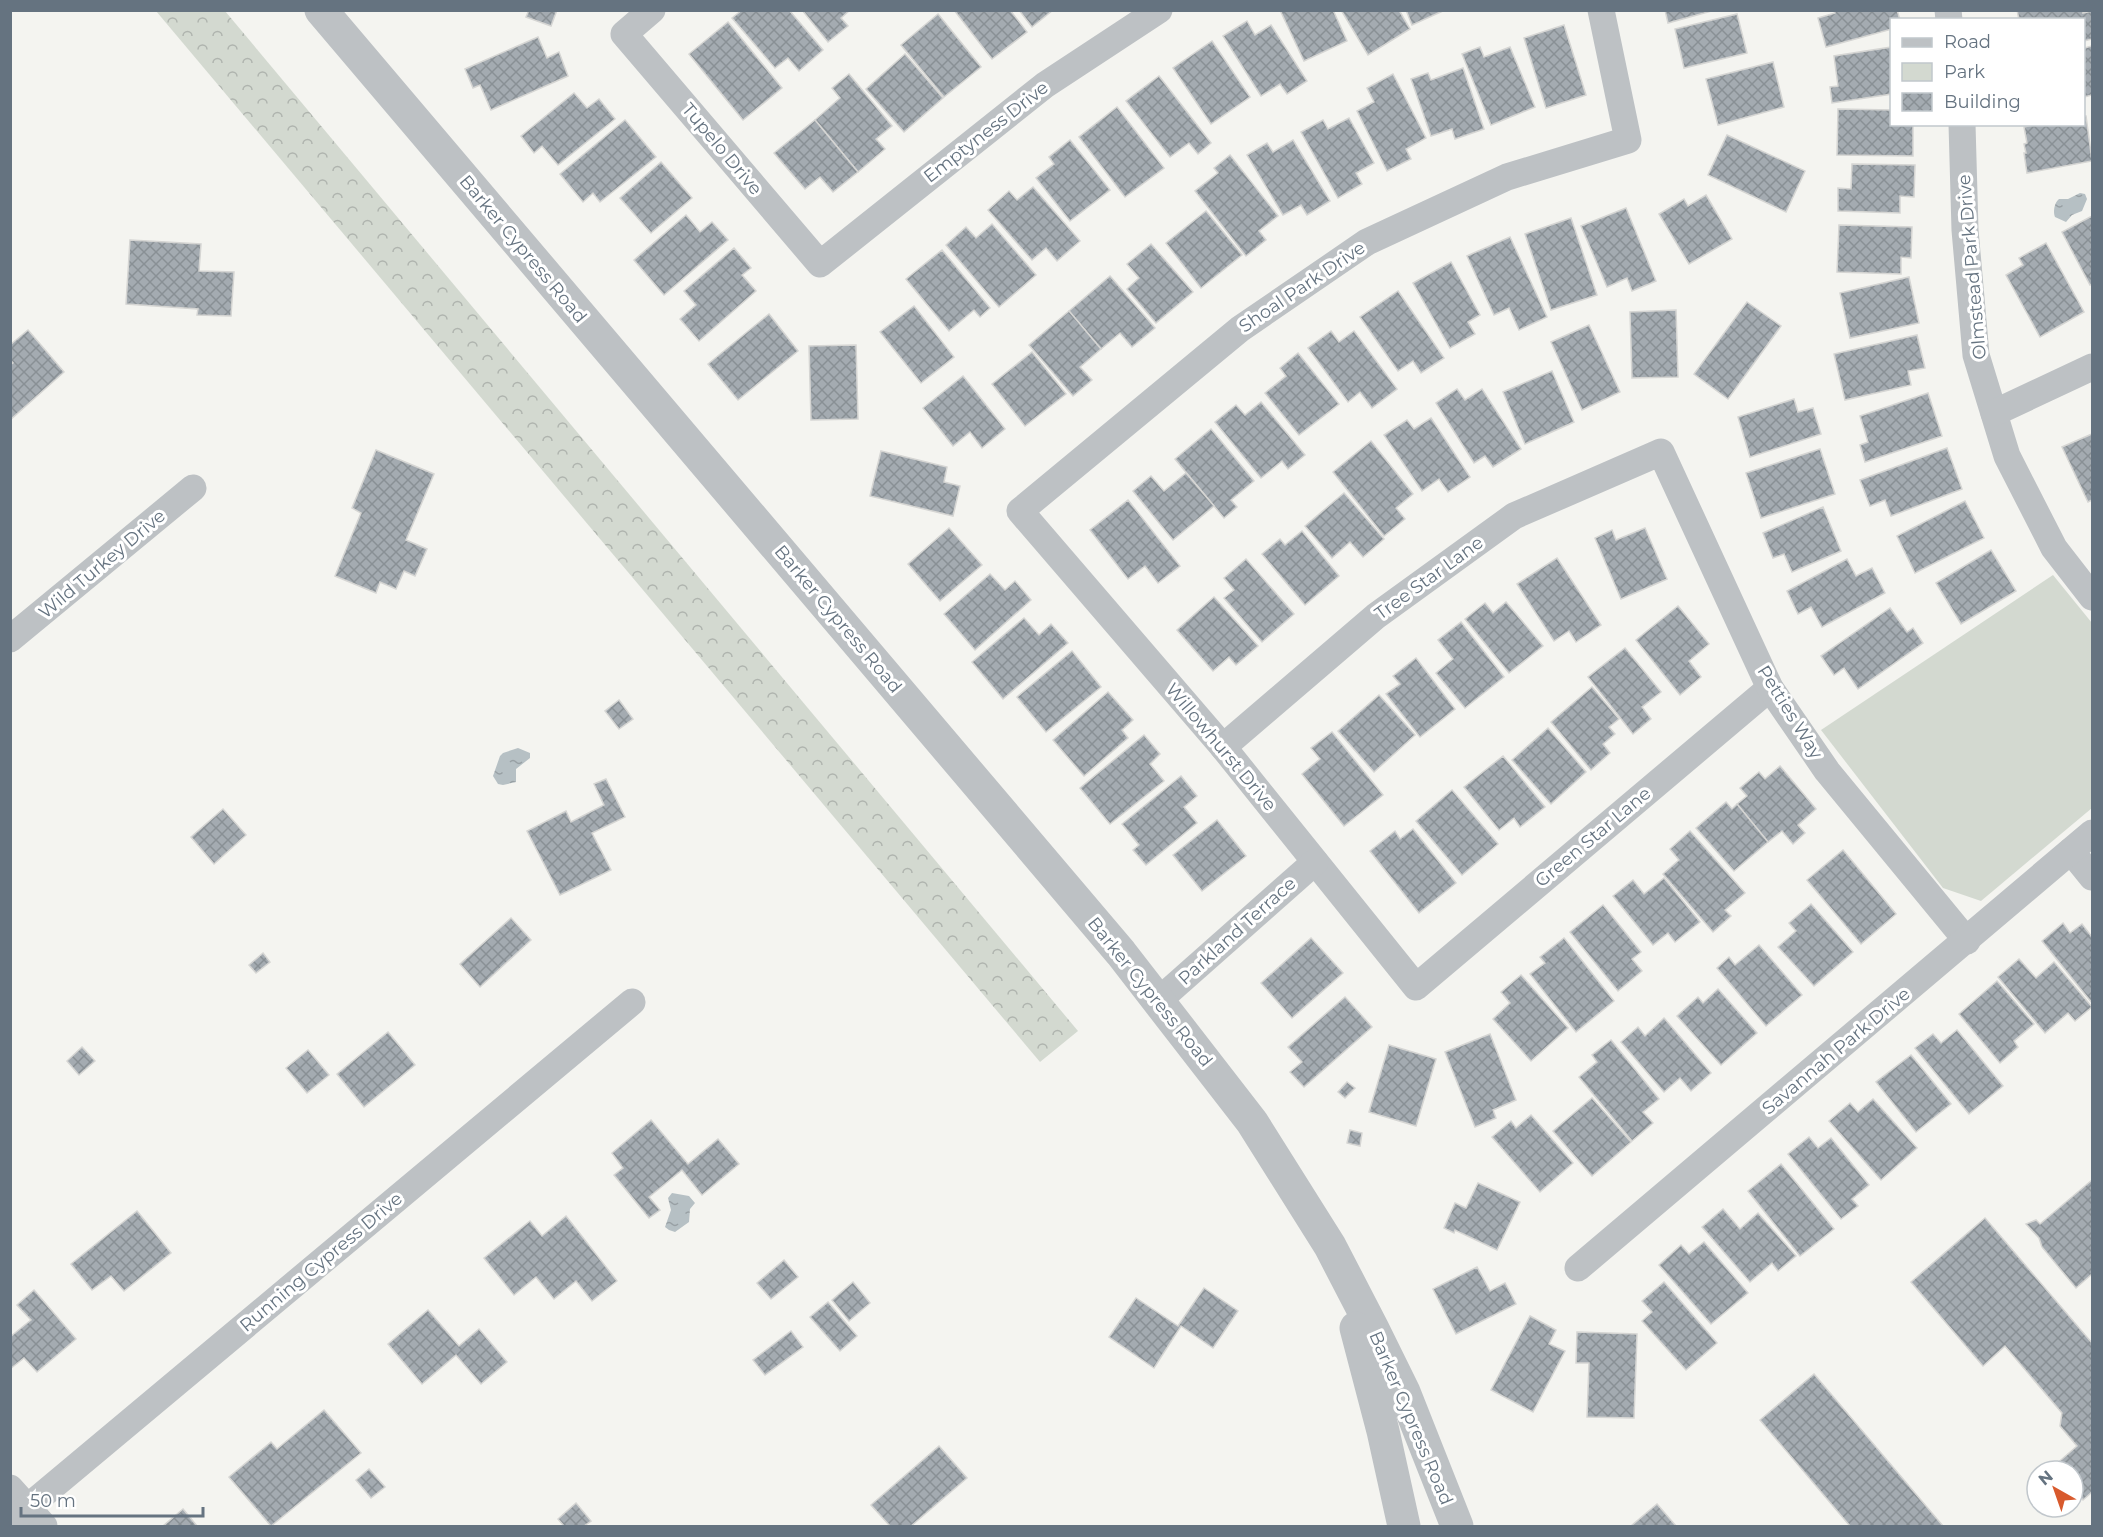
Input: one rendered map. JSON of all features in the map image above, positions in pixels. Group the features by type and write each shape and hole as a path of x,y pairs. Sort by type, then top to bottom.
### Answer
{"street":[{"name":"Barker Cypress Road","path":"321,10 1121,953 1252,1122 1330,1246 1404,1392 1457,1527"},
{"name":"Tupelo Drive","path":"652,10 624,34 820,264"},
{"name":"Emptyness Drive","path":"820,264 1045,85 1159,10"},
{"name":"Shoal Park Drive","path":"1020,511 1240,329 1367,242 1507,177 1628,140 1601,10"},
{"name":"Olmstead Park Drive","path":"1962,126 1965,230 1976,355 2007,456 2054,548 2092,597"},
{"path":"1994,412 2092,368"},
{"name":"Petties Way","path":"1661,452 1770,688 1827,771 1967,941"},
{"name":"Tree Star Lane","path":"1223,747 1377,616 1514,516 1661,452"},
{"name":"Wild Turkey Drive","path":"10,639 193,488"},
{"name":"Willowhurst Drive","path":"1020,511 1223,747 1416,987"},
{"name":"Green Star Lane","path":"1416,987 1770,688"},
{"name":"Savannah Park Drive","path":"1578,1268 2092,833"},
{"path":"2071,851 2092,877"},
{"name":"Parkland Terrace","path":"1158,1001 1315,862"},
{"name":"Running Cypress Drive","path":"23,1511 632,1002"},
{"name":"Barker Cypress Road","path":"1330,1246 1363,1351 1404,1527"}],"green space":[{"path":"156,11 225,11 1078,1031 1040,1062"},
{"path":"2053,575 2092,623 2092,808 1981,901 1943,888 1821,730"}],"water":[{"path":"2080,193 2085,194 2087,199 2082,211 2072,215 2066,222 2055,217 2054,208 2059,199 2068,199"},
{"path":"518,748 530,753 530,758 516,769 516,782 498,784 493,776 500,756"},
{"path":"672,1193 689,1196 695,1203 690,1209 689,1222 675,1232 665,1227 671,1210 668,1198"}],"building":[{"path":"529,10 557,10 551,26 526,17"},
{"path":"742,10 789,10 823,50 799,71 788,58 775,68 732,18"},
{"path":"802,10 850,10 841,18 848,26 828,42"},
{"path":"954,10 1010,10 1027,32 992,59"},
{"path":"1019,10 1053,10 1032,27"},
{"path":"1280,10 1333,10 1347,41 1304,61"},
{"path":"1341,10 1399,10 1410,29 1368,55"},
{"path":"1406,10 1445,10 1412,25"},
{"path":"1665,10 1715,10 1668,23"},
{"path":"1834,10 1897,10 1899,18 1890,18 1890,30 1826,47 1818,18 1835,13"},
{"path":"2017,10 2083,10 2083,13 2092,11 2092,39 2085,41 2085,18 2019,18"},
{"path":"938,14 981,67 944,97 901,45"},
{"path":"1737,14 1747,53 1684,68 1675,29"},
{"path":"1247,21 1255,35 1271,25 1307,81 1287,94 1280,84 1261,96 1223,36"},
{"path":"728,22 782,88 743,120 689,54"},
{"path":"1564,25 1586,95 1546,108 1524,38"},
{"path":"538,37 547,58 559,52 568,76 491,110 480,85 473,88 465,69"},
{"path":"1212,41 1250,97 1211,124 1173,68"},
{"path":"2092,46 2092,95 2085,97 2085,48"},
{"path":"1480,47 1484,57 1510,47 1535,107 1491,125 1462,54"},
{"path":"1890,47 1890,94 1832,103 1830,87 1838,86 1834,56"},
{"path":"905,54 943,98 904,132 866,89"},
{"path":"1773,62 1784,107 1718,125 1706,79"},
{"path":"1463,68 1484,129 1455,139 1452,129 1431,136 1411,79 1428,73 1431,80"},
{"path":"849,74 892,126 876,139 885,149 858,172 815,120 840,98 832,88"},
{"path":"1393,74 1426,138 1406,149 1411,159 1387,171 1357,111 1374,102 1367,88"},
{"path":"1159,76 1211,143 1198,154 1189,143 1170,157 1126,101"},
{"path":"574,93 587,108 599,99 615,119 558,165 542,146 534,153 521,136"},
{"path":"1117,107 1164,168 1125,197 1079,137"},
{"path":"1838,109 1890,110 1890,126 1913,126 1913,156 1837,155"},
{"path":"2086,116 2092,161 2027,173 2024,144 2027,143 2024,127 2085,126"},
{"path":"1349,118 1374,163 1356,173 1362,184 1338,198 1301,132 1323,120 1328,129"},
{"path":"625,120 656,157 600,202 593,193 583,202 560,174"},
{"path":"815,120 858,172 833,192 820,177 805,189 774,153"},
{"path":"1727,135 1805,171 1786,212 1708,175"},
{"path":"1070,140 1110,190 1070,221 1036,178 1054,164 1049,157"},
{"path":"1293,140 1330,201 1307,215 1301,205 1283,215 1247,155 1267,143 1273,152"},
{"path":"1230,155 1278,216 1259,231 1266,240 1246,256 1195,191 1218,173 1214,168"},
{"path":"661,162 692,198 651,233 620,198"},
{"path":"1852,164 1915,165 1914,197 1900,196 1900,213 1838,211 1838,188 1851,189"},
{"path":"1033,187 1080,241 1057,261 1046,248 1032,260 988,210 1009,191 1017,200"},
{"path":"1706,195 1732,239 1689,264 1659,214 1684,199 1688,206"},
{"path":"1626,208 1656,281 1632,291 1627,278 1607,287 1581,226"},
{"path":"1206,211 1242,255 1201,288 1166,243"},
{"path":"686,215 700,232 712,222 728,240 664,295 634,260"},
{"path":"2092,216 2092,284 2090,285 2062,232"},
{"path":"1571,218 1597,295 1551,310 1525,234"},
{"path":"992,224 1036,275 999,307 946,245 966,227 976,238"},
{"path":"1839,225 1912,227 1911,258 1901,257 1901,274 1837,272"},
{"path":"1510,237 1547,317 1519,330 1509,308 1494,315 1467,256"},
{"path":"130,240 201,244 199,271 234,272 231,316 197,315 198,309 126,304"},
{"path":"2046,243 2084,312 2040,337 2006,275 2023,265 2019,258"},
{"path":"1151,244 1193,292 1156,323 1127,289 1139,278 1127,264"},
{"path":"734,248 751,268 742,275 756,291 699,341 680,319 696,305 684,291"},
{"path":"942,250 990,308 980,317 974,310 949,331 906,279"},
{"path":"1451,262 1480,315 1468,322 1475,334 1450,348 1413,283"},
{"path":"1110,276 1155,328 1132,347 1120,333 1101,349 1069,311"},
{"path":"1909,277 1919,323 1850,338 1840,293"},
{"path":"1398,291 1444,358 1421,373 1413,361 1398,371 1360,317"},
{"path":"1747,302 1781,326 1728,399 1694,374"},
{"path":"914,306 954,357 921,383 880,332"},
{"path":"1676,310 1678,377 1632,378 1630,312"},
{"path":"1069,311 1101,349 1080,367 1092,380 1073,396 1029,345"},
{"path":"769,314 798,351 738,400 708,364"},
{"path":"1589,325 1620,392 1582,410 1551,342"},
{"path":"28,330 64,372 10,420 10,365 13,363 10,360 10,345"},
{"path":"1331,331 1339,342 1354,331 1397,389 1372,408 1360,392 1348,402 1308,348"},
{"path":"1917,335 1925,368 1908,371 1911,385 1845,400 1834,354"},
{"path":"856,345 858,419 811,420 809,346"},
{"path":"1032,352 1066,394 1025,426 992,384"},
{"path":"1298,353 1339,404 1299,435 1265,393 1286,376 1280,368"},
{"path":"1552,371 1574,422 1525,444 1503,392"},
{"path":"963,376 1005,429 982,448 970,432 953,446 923,408"},
{"path":"1457,389 1465,400 1482,389 1521,449 1493,467 1485,456 1474,463 1436,403"},
{"path":"1928,393 1942,436 1865,462 1860,445 1868,442 1860,416"},
{"path":"1794,399 1798,412 1813,408 1821,434 1750,457 1738,417"},
{"path":"1261,402 1305,455 1288,469 1282,461 1261,478 1215,422 1236,405 1245,415"},
{"path":"1431,418 1470,477 1448,492 1439,479 1422,491 1384,435 1407,420 1414,429"},
{"path":"1211,429 1254,481 1231,500 1237,507 1224,518 1175,459"},
{"path":"2092,434 2092,500 2088,502 2062,447"},
{"path":"1371,441 1413,494 1396,508 1405,519 1384,536 1333,472"},
{"path":"1947,448 1962,489 1891,516 1885,500 1870,506 1860,480"},
{"path":"1820,449 1835,494 1761,518 1746,473"},
{"path":"376,450 434,474 406,540 427,549 415,576 404,571 396,589 380,582 376,593 335,576 361,513 352,508"},
{"path":"881,451 947,467 944,482 960,486 953,516 870,496"},
{"path":"1186,473 1214,506 1173,540 1133,491 1151,476 1164,491"},
{"path":"1344,493 1384,539 1363,557 1350,542 1332,558 1305,526"},
{"path":"1128,500 1180,566 1158,583 1145,566 1128,579 1090,530"},
{"path":"1965,501 1984,538 1915,573 1897,536"},
{"path":"1823,507 1841,551 1792,572 1784,554 1773,558 1763,533"},
{"path":"949,528 982,565 940,601 908,564"},
{"path":"1645,528 1667,579 1621,599 1595,538 1612,530 1616,540"},
{"path":"1302,531 1339,576 1305,605 1262,554 1280,539 1285,545"},
{"path":"1991,550 2016,591 1961,624 1936,583"},
{"path":"1557,558 1601,625 1576,642 1569,631 1554,641 1517,584"},
{"path":"1246,559 1294,614 1262,642 1224,598 1234,590 1224,578"},
{"path":"1847,559 1856,576 1872,568 1885,593 1822,627 1811,607 1798,614 1787,591"},
{"path":"990,574 1005,590 1015,581 1031,600 975,650 944,614"},
{"path":"1214,597 1258,646 1236,665 1229,657 1213,671 1177,630"},
{"path":"1506,602 1543,646 1509,673 1465,619 1485,603 1493,613"},
{"path":"1678,606 1709,644 1689,661 1701,677 1680,695 1636,640"},
{"path":"1890,608 1907,632 1913,628 1923,643 1858,689 1844,668 1834,675 1821,656"},
{"path":"1024,618 1039,635 1051,624 1068,643 1003,699 972,662"},
{"path":"1461,622 1504,677 1465,708 1436,673 1453,659 1438,640"},
{"path":"1625,648 1661,692 1642,707 1651,719 1633,734 1588,677"},
{"path":"1072,651 1101,687 1046,732 1017,697"},
{"path":"1416,658 1455,709 1420,737 1386,694 1400,684 1393,676"},
{"path":"1592,687 1619,719 1609,727 1615,734 1603,744 1610,753 1591,770 1551,722"},
{"path":"1108,692 1133,720 1122,730 1128,738 1084,776 1053,740"},
{"path":"1379,695 1415,735 1374,772 1338,731"},
{"path":"619,700 633,719 619,729 605,711"},
{"path":"1548,728 1586,772 1551,804 1512,760"},
{"path":"1332,732 1383,795 1344,826 1302,774 1320,759 1311,748"},
{"path":"1144,735 1160,754 1150,764 1164,781 1110,824 1080,788"},
{"path":"1503,756 1545,807 1520,827 1514,818 1499,830 1464,787"},
{"path":"1780,766 1816,809 1798,825 1805,833 1793,844 1782,831 1768,842 1737,804 1747,796 1740,788 1759,772 1765,779"},
{"path":"1181,776 1197,796 1184,807 1197,823 1146,865 1133,850 1139,845 1122,824"},
{"path":"606,779 625,817 592,833 611,870 560,895 527,831 566,811 571,822 604,805 594,784"},
{"path":"1452,790 1498,844 1462,875 1416,821"},
{"path":"1726,802 1732,809 1737,804 1768,842 1734,871 1696,828"},
{"path":"223,809 246,835 214,864 191,837"},
{"path":"1217,820 1246,856 1202,891 1173,855"},
{"path":"1413,829 1456,883 1419,913 1370,851 1395,831 1400,839"},
{"path":"1690,831 1745,893 1725,910 1731,916 1713,932 1663,874 1679,860 1670,849"},
{"path":"1843,850 1896,914 1861,944 1807,880"},
{"path":"1664,878 1700,922 1675,942 1668,933 1653,945 1613,896 1633,880 1644,894"},
{"path":"1811,904 1853,952 1814,986 1778,947 1796,931 1789,923"},
{"path":"1603,905 1641,952 1632,959 1642,971 1618,991 1570,932"},
{"path":"511,918 531,940 480,987 460,964"},
{"path":"2063,923 2070,933 2082,924 2092,937 2092,1003 2042,941"},
{"path":"1311,938 1343,973 1292,1018 1261,983"},
{"path":"1564,938 1614,1001 1576,1032 1530,974 1545,963 1540,957"},
{"path":"1759,945 1802,995 1766,1026 1717,968 1729,957 1735,965"},
{"path":"263,953 270,962 256,973 249,965"},
{"path":"2019,959 2036,978 2054,962 2092,1007 2075,1021 2068,1013 2045,1033 1998,977"},
{"path":"1521,975 1568,1028 1531,1061 1493,1019 1510,1003 1501,992"},
{"path":"1997,981 2034,1024 2014,1041 2018,1047 2000,1063 1959,1014"},
{"path":"1718,989 1757,1033 1721,1065 1677,1016 1698,997 1703,1003"},
{"path":"1345,997 1372,1027 1304,1087 1290,1072 1302,1062 1288,1047"},
{"path":"1664,1018 1711,1073 1691,1091 1680,1078 1664,1092 1621,1042 1638,1027 1645,1036"},
{"path":"1957,1030 2003,1086 1969,1114 1915,1048 1933,1034 1941,1043"},
{"path":"388,1032 415,1065 364,1107 337,1074"},
{"path":"1490,1034 1516,1100 1493,1110 1496,1118 1475,1127 1445,1052"},
{"path":"1611,1040 1659,1099 1643,1112 1653,1123 1632,1141 1579,1077 1597,1062 1592,1055"},
{"path":"1389,1045 1436,1059 1416,1126 1369,1112"},
{"path":"82,1047 95,1061 79,1075 67,1061"},
{"path":"308,1050 329,1075 307,1093 286,1068"},
{"path":"1911,1055 1951,1104 1916,1132 1876,1082"},
{"path":"1347,1082 1355,1088 1345,1098 1338,1092"},
{"path":"1592,1098 1631,1142 1592,1176 1553,1131"},
{"path":"1873,1099 1917,1148 1881,1180 1829,1121 1850,1103 1858,1112"},
{"path":"1531,1115 1573,1163 1540,1192 1492,1137 1511,1121 1516,1128"},
{"path":"651,1120 688,1164 718,1139 739,1164 702,1195 682,1170 649,1197 660,1210 649,1218 614,1175 623,1168 612,1153"},
{"path":"1350,1130 1362,1133 1360,1146 1347,1143"},
{"path":"1809,1137 1818,1148 1831,1138 1869,1185 1852,1199 1858,1206 1841,1219 1788,1154"},
{"path":"1781,1164 1834,1229 1800,1256 1748,1191"},
{"path":"2092,1180 2092,1274 2076,1288 2026,1224 2036,1220 2040,1224"},
{"path":"1478,1183 1520,1202 1497,1250 1455,1230 1454,1233 1444,1228 1455,1203 1466,1208"},
{"path":"1723,1209 1740,1229 1758,1213 1796,1256 1778,1271 1772,1263 1750,1282 1702,1227"},
{"path":"137,1211 171,1253 124,1291 111,1276 92,1290 71,1264"},
{"path":"566,1216 617,1281 592,1301 576,1281 554,1299 536,1277 514,1295 484,1258 530,1221 542,1236"},
{"path":"1985,1218 2092,1343 2092,1492 2085,1498 2085,1459 2062,1459 2077,1446 2060,1426 2062,1413 2005,1346 1983,1366 1911,1282"},
{"path":"1704,1242 1748,1293 1711,1324 1659,1265 1681,1245 1689,1254"},
{"path":"784,1260 798,1277 771,1299 757,1283"},
{"path":"1477,1267 1490,1291 1505,1283 1516,1304 1456,1334 1433,1289"},
{"path":"853,1282 870,1303 849,1321 832,1300"},
{"path":"1664,1282 1717,1343 1686,1370 1642,1321 1652,1312 1642,1301"},
{"path":"1204,1288 1238,1311 1213,1348 1181,1326 1154,1368 1109,1337 1136,1298 1178,1326"},
{"path":"34,1290 76,1339 37,1372 24,1358 10,1369 10,1337 31,1320 17,1305"},
{"path":"828,1302 857,1336 840,1351 810,1317"},
{"path":"428,1310 459,1346 479,1329 507,1362 481,1384 456,1355 422,1384 388,1344"},
{"path":"1530,1316 1556,1330 1549,1344 1565,1351 1533,1412 1491,1390"},
{"path":"791,1331 803,1347 765,1375 753,1360"},
{"path":"1577,1332 1637,1334 1634,1418 1587,1417 1589,1363 1576,1363"},
{"path":"1814,1374 1943,1526 1850,1526 1760,1420"},
{"path":"324,1410 361,1453 271,1526 229,1477 271,1442 277,1449"},
{"path":"939,1446 967,1478 911,1526 890,1526 871,1505"},
{"path":"369,1469 385,1487 371,1498 356,1480"},
{"path":"576,1503 591,1521 584,1526 564,1526 558,1519"},
{"path":"1657,1504 1676,1526 1631,1526"},
{"path":"183,1509 197,1526 163,1526"}]}
